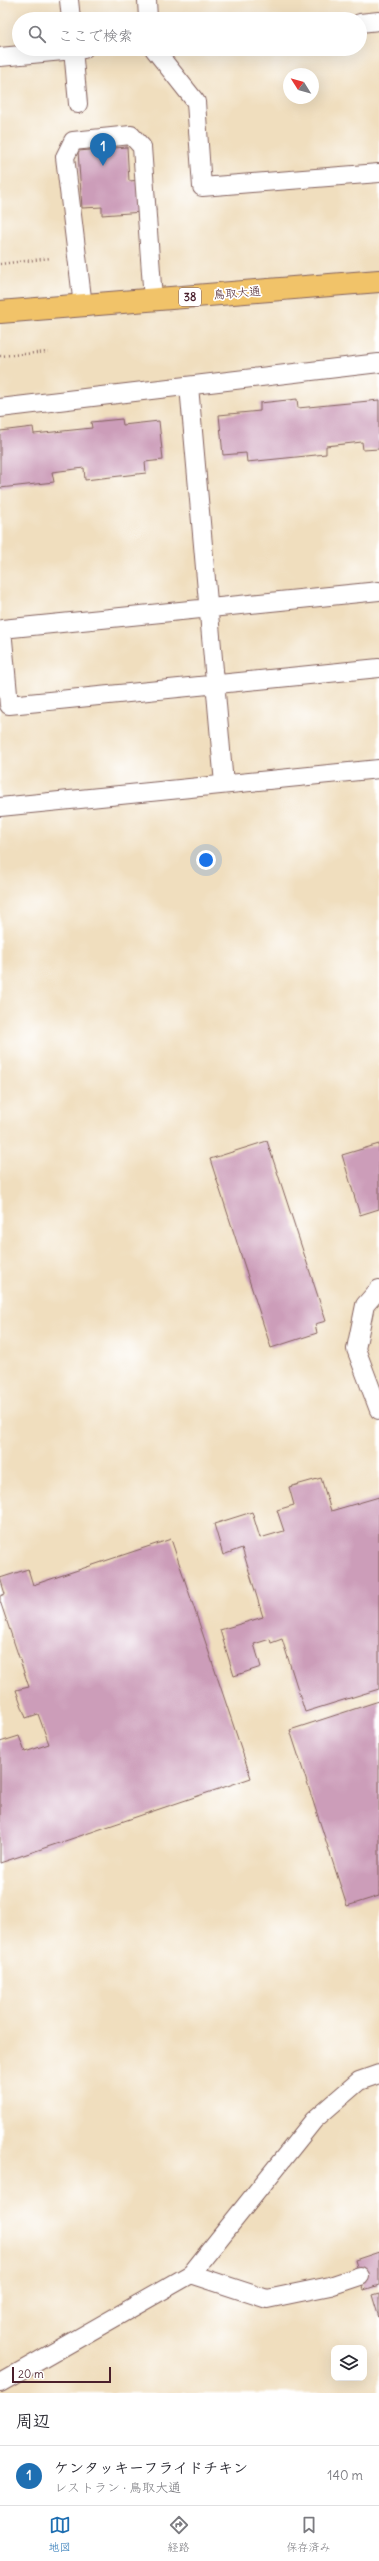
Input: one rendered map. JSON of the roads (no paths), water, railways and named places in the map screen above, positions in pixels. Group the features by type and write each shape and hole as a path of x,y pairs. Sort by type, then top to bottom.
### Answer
{"highway":[{"name":"鳥取大通","path":"0,312 379,282"}],"lane":[{"path":"69,0 70,12"},
{"path":"146,0 147,12"},
{"path":"367,22 379,21"},
{"path":"0,57 12,56"},
{"path":"77,56 78,104"},
{"path":"160,56 196,102 202,187 379,173"},
{"path":"83,306 66,156 73,141 132,135 142,147 153,300"},
{"path":"0,408 379,363"},
{"path":"189,386 224,784"},
{"path":"379,591 2,629 9,705 379,668"},
{"path":"0,806 379,769"},
{"path":"378,1402 356,1350 365,1305 379,1289"},
{"path":"0,2383 191,2274 314,2120 359,2082 379,2074"},
{"path":"191,2274 267,2299 330,2286 360,2276"}],"place":[{"name":"ケンタッキーフライドチキン","path":"103,166"}]}
